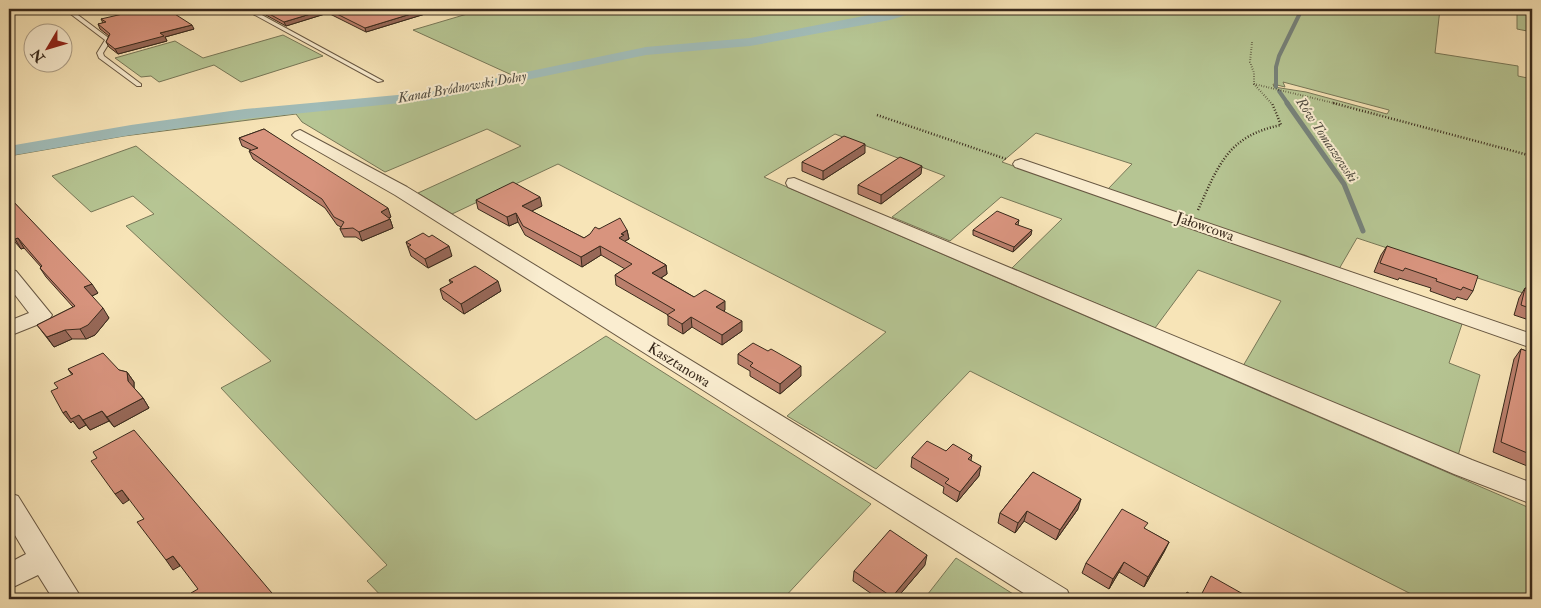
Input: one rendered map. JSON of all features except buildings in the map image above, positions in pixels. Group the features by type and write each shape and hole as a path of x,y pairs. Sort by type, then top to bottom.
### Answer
{"street":[{"name":"Kasztanowa","path":"300,135 401,191 1057,599"},
{"name":"Jałowcowa","path":"1021,164 1532,341"},
{"path":"794,183 1463,468 1532,494"},
{"path":"9,275 42,315 9,330"},
{"path":"9,503 68,599"},
{"path":"9,577 42,558"}],"lane":[{"path":"67,9 108,40 100,53 102,57 138,85"},
{"path":"247,9 380,81"}],"path":[{"path":"1193,222 1223,161 1240,140 1262,128 1281,125 1272,103 1254,84 1254,73 1250,62 1252,42"},
{"path":"1254,84 1305,95 1532,156"},
{"path":"877,115 1021,164"}],"green space":[{"path":"484,9 1440,9 1435,53 1518,66 1518,76 1532,79 1532,296 1357,238 1339,269 1323,265 1310,257 1293,254 1108,189 1132,164 1036,133 1002,162 1462,324 1449,363 1480,375 1458,456 1243,366 1281,301 1198,270 1155,328 1012,268 1062,219 1001,197 950,241 892,217 945,176 835,134 764,177 1532,509 1532,599 1421,599 970,371 876,469 787,416 886,332 558,164 452,214 418,193 521,146 487,129 385,172 302,122 296,114 124,136 9,156 9,149 182,121 445,91 514,76 413,30","holes":["1283,82 1389,110 1387,114 1306,92 1274,87 1273,84 1285,87"]},
{"path":"1517,9 1532,9 1532,32 1517,29"},
{"path":"283,35 323,56 241,82 214,65 159,82 151,76 141,77 115,58 175,41 203,58"},
{"path":"136,146 476,420 606,336 871,504 783,599 384,599 367,581 387,565 221,388 271,361 126,226 154,214 133,196 91,212 52,176"},
{"path":"956,558 1021,599 924,599"}],"waterway":[{"name":"Kanał Bródnowski Dolny","path":"9,151 131,130 245,114 430,96 646,51 750,42 890,16 912,9"},
{"name":"Rów Tomaszowski","path":"1276,87 1276,67 1279,56 1302,9"},
{"name":"Rów Tomaszowski","path":"1279,91 1288,104"},
{"name":"Rów Tomaszowski","path":"1287,103 1344,184 1363,231"}]}
